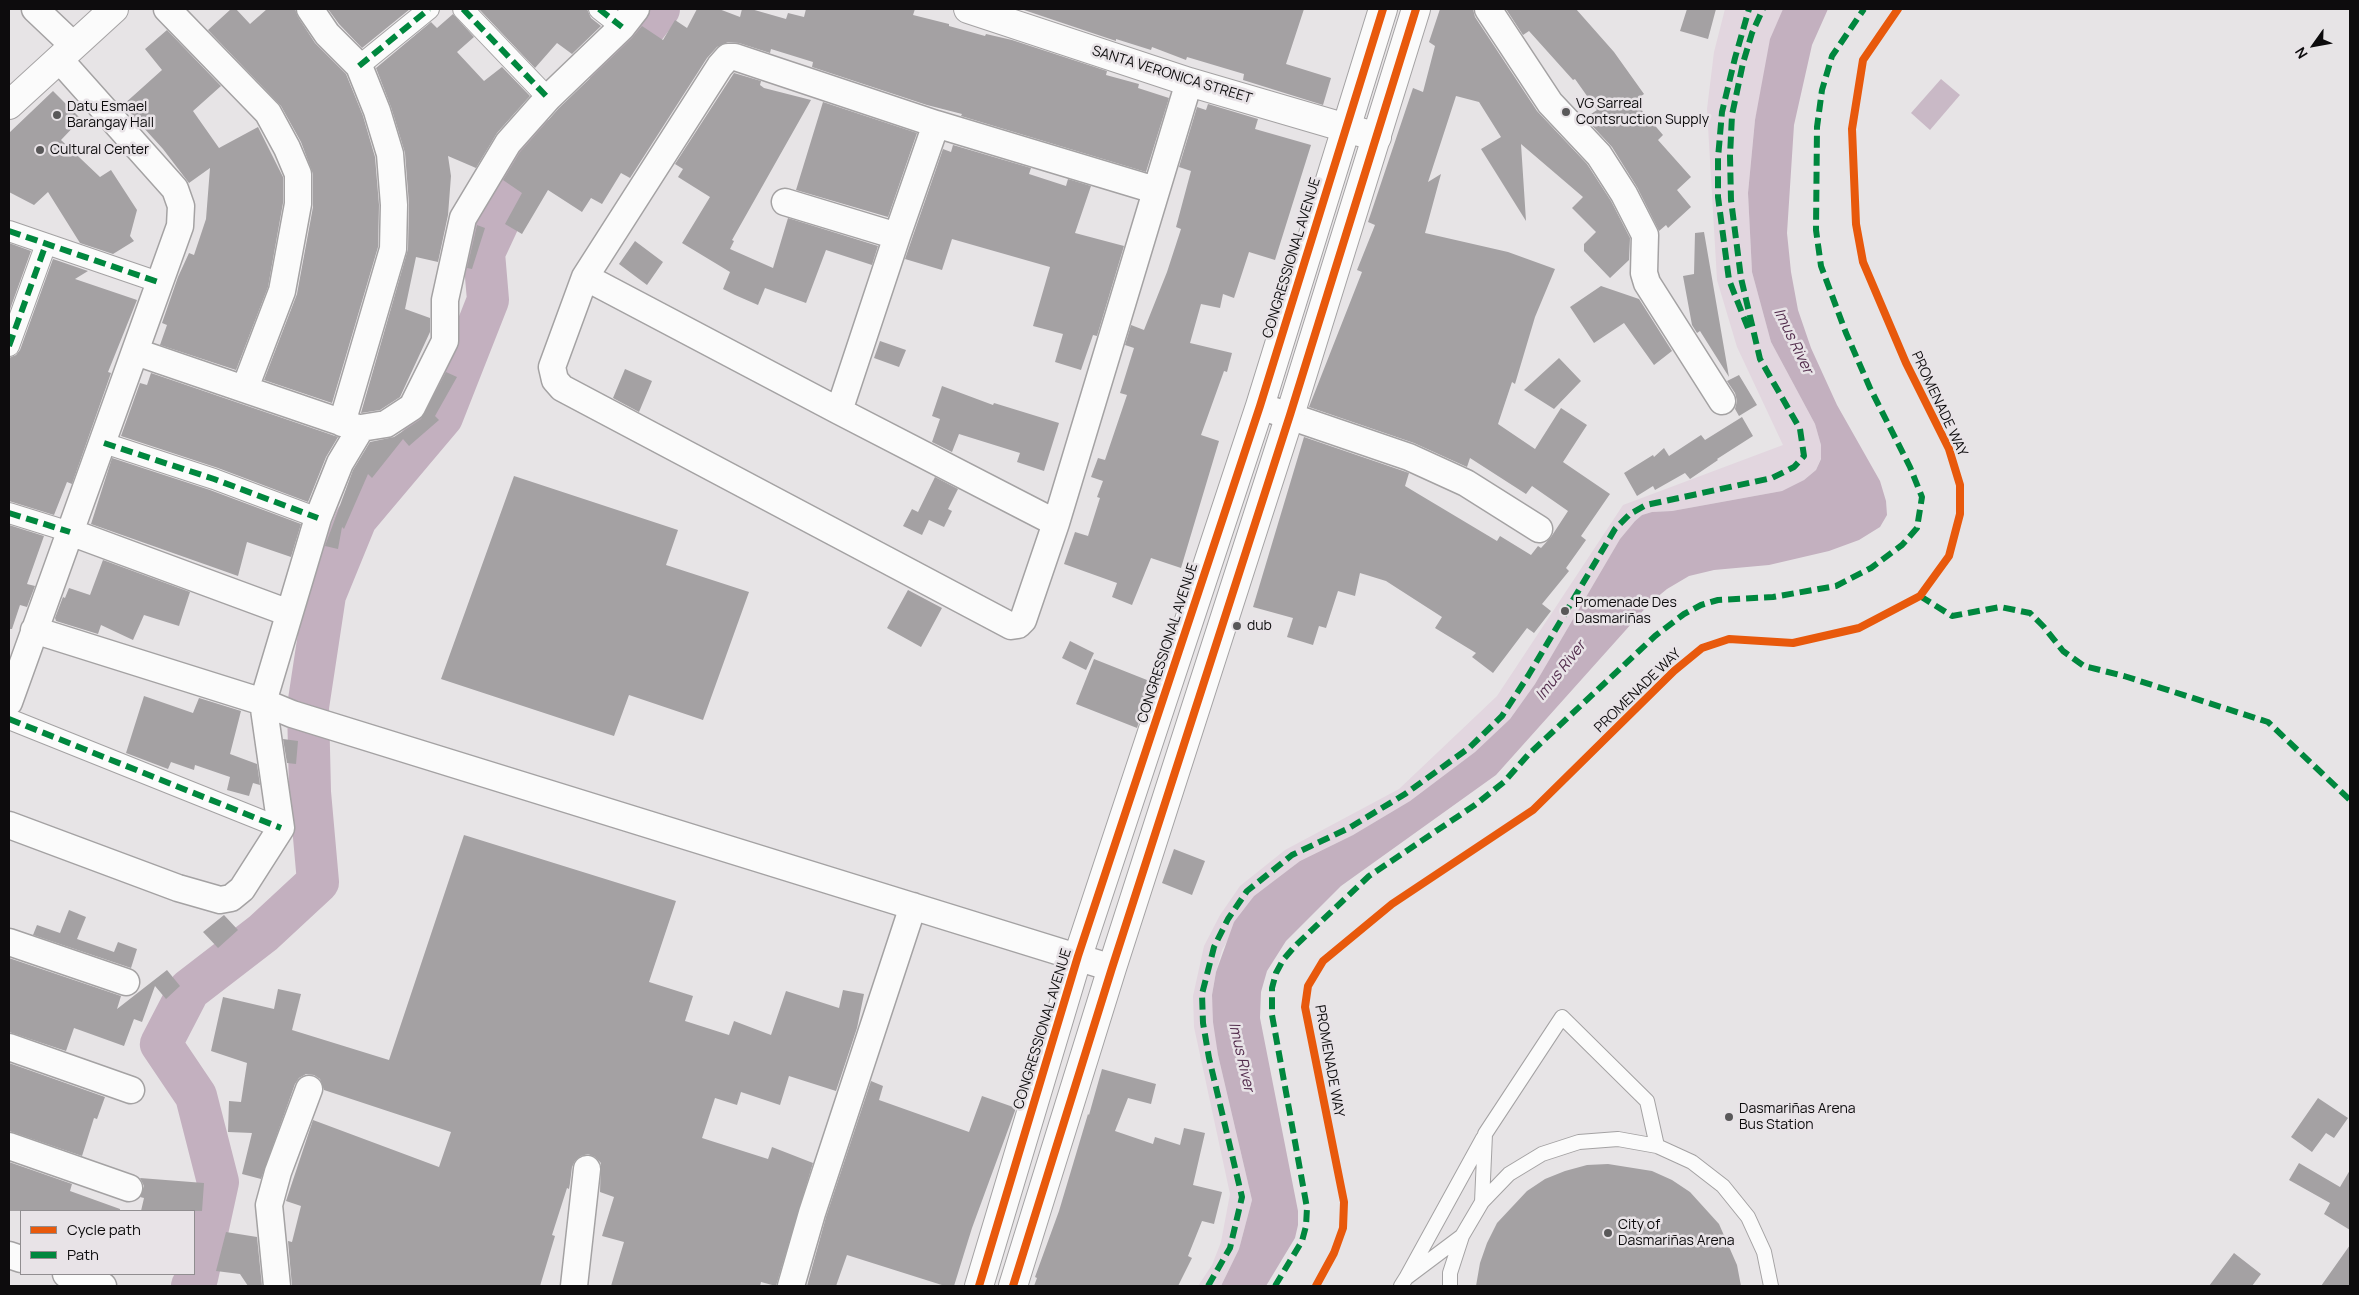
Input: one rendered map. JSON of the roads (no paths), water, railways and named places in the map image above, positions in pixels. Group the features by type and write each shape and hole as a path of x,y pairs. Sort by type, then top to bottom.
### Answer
{"main road":[{"path":"9,106 114,9"},
{"name":"SANTA VERONICA STREET","path":"968,9 1189,82 1377,137"},
{"name":"CONGRESSIONAL AVENUE","path":"979,1286 1078,956 1260,406 1383,9"},
{"path":"1013,1286 1112,968 1290,415 1416,9"}],"street":[{"path":"9,702 161,283 180,226 181,206 175,189 66,52 35,9"},
{"path":"167,9 268,113 287,148 298,174 298,204 282,292 245,388"},
{"path":"9,825 178,888 220,900 232,898 242,889 281,828 263,702 318,518 340,463 352,426 393,249 394,205 390,154 377,111 358,66 327,34 310,9"},
{"path":"358,66 430,9"},
{"path":"463,9 548,98"},
{"path":"136,352 352,426 386,424 412,408 445,341 445,300 463,218 508,143 548,98 629,18 599,9"},
{"path":"1488,9 1550,103 1599,154 1624,194 1645,235 1644,273 1647,283 1722,401"},
{"path":"1156,190 936,124 735,57 728,57 720,66 585,277 552,368 555,380 562,388 1011,626 1018,625 1023,620 1056,523 1189,82"},
{"path":"839,411 896,236 936,124"},
{"path":"785,202 896,236"},
{"path":"9,231 161,283"},
{"path":"9,346 46,244"},
{"path":"585,277 1056,523"},
{"path":"1260,406 1409,457 1466,483 1539,529"},
{"path":"104,443 214,479 318,518"},
{"path":"9,513 70,532 289,613"},
{"path":"34,630 263,702 292,714 1112,968"},
{"path":"9,719 281,828"},
{"path":"791,1286 815,1204 913,906"},
{"path":"9,942 126,982"},
{"path":"9,1046 131,1090"},
{"path":"277,1286 269,1205 278,1172 309,1089"},
{"path":"9,1146 129,1188"},
{"path":"574,1286 587,1169"},
{"path":"69,1275 104,1286"}],"lane":[{"path":"1403,1282 1485,1134 1562,1017 1647,1102 1657,1146"},
{"path":"1482,1202 1485,1134"},
{"path":"1450,1286 1450,1273 1462,1236 1482,1202 1509,1174 1542,1154 1579,1142 1618,1139 1657,1146 1692,1162 1723,1186 1748,1217 1764,1252 1770,1286"},
{"path":"1403,1282 1462,1236"}],"water":[{"name":"Imus River","path":"1783,9 1828,9 1812,45 1794,125 1787,233 1791,272 1798,310 1811,348 1837,405 1880,481 1886,501 1887,515 1880,527 1859,540 1829,551 1769,565 1714,570 1689,576 1667,589 1650,603 1496,775 1341,886 1286,941 1267,971 1261,992 1260,1018 1298,1211 1298,1225 1295,1238 1266,1286 1221,1286 1239,1249 1252,1200 1218,1055 1213,1022 1212,995 1216,972 1234,922 1254,896 1300,861 1353,835 1410,801 1475,752 1510,719 1535,684 1620,539 1642,515 1782,491 1804,480 1816,470 1821,459 1821,445 1815,424 1771,342 1752,272 1748,193 1755,120 1770,39"}],"waterway":[{"path":"610,73 659,9"},
{"path":"192,1286 197,1278 218,1182 196,1096 161,1044 189,990 263,933 318,882 310,792 308,707 325,595 356,519 442,417 488,300 484,253 522,171 549,141"}],"place":[{"name":"VG Sarreal Contsruction Supply","path":"1566,112"},
{"name":"Datu Esmael Barangay Hall","path":"57,115"},
{"name":"Cultural Center","path":"40,150"},
{"name":"Promenade Des Dasmariñas","path":"1565,611"},
{"name":"dub","path":"1237,626"},
{"name":"Dasmariñas Arena Bus Station","path":"1729,1117"},
{"name":"City of Dasmariñas Arena","path":"1608,1233"}]}
